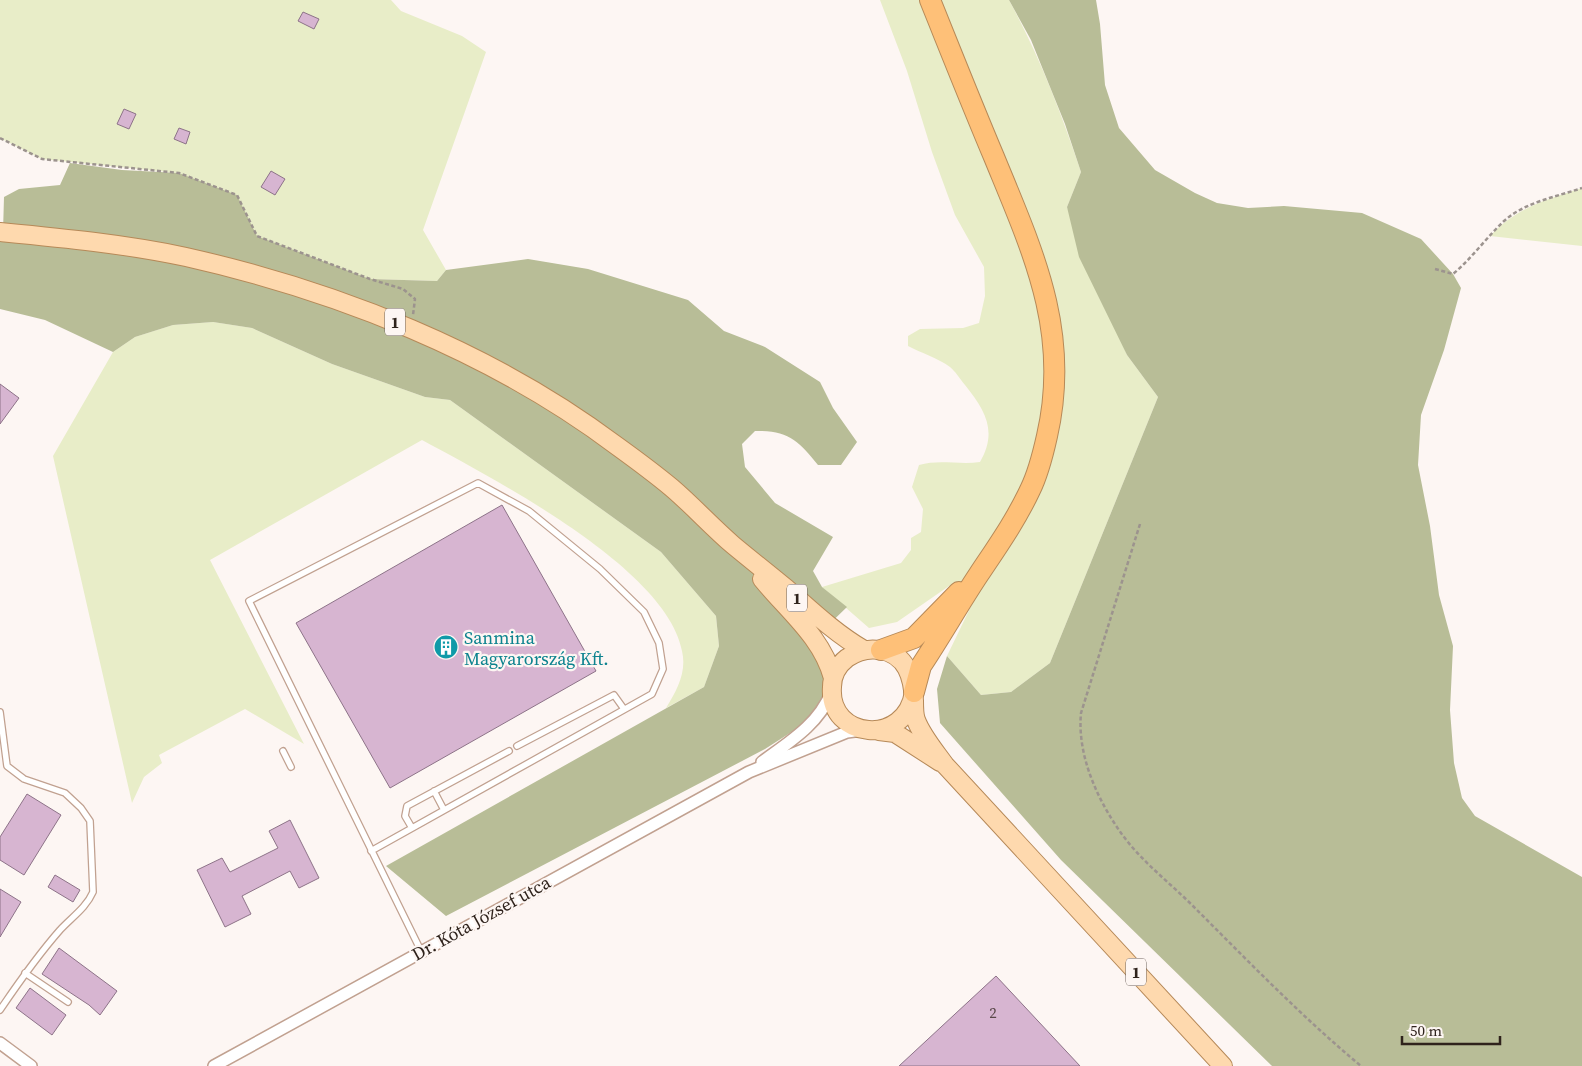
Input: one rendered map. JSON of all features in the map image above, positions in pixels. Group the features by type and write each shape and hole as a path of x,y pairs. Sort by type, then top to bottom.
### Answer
{"highway":[{"path":"914,692 921,666 978,576 1008,533 1026,498 1043,454 1056,380 1054,339 1049,306 1023,227 930,0"},
{"path":"873,650 914,638 957,594 978,576"}],"main road":[{"name":"1","path":"0,232 63,238 185,257 289,284 408,328 487,366 576,417 672,488 732,544 832,630 873,650 895,656 905,665 912,678 915,719 945,765 1224,1066"},
{"name":"1","path":"732,544 815,638 828,659 834,705 841,717 852,725 895,733 945,765"},
{"path":"832,685 844,660 873,650"},
{"path":"872,730 892,726 904,717 911,706 914,692"}],"street":[{"path":"749,772 805,730 826,706 832,685"},
{"path":"749,772 847,732 872,730"},
{"name":"Dr. Kóta József utca","path":"214,1066 749,772"},
{"path":"0,1043 31,1066"}],"lane":[{"path":"371,851 652,694 663,669 659,643 644,612 600,569 529,511 478,483 249,601 371,851 421,951"},
{"path":"517,746 614,695 624,709"},
{"path":"0,712 7,766 24,779 65,793 81,808 90,821 92,892 89,902 61,929 25,973 0,1010"},
{"path":"283,751 291,767"},
{"path":"412,828 404,816 406,806 509,751"},
{"path":"434,791 444,810"},
{"path":"25,973 68,1002"}],"path":[{"path":"0,138 42,159 179,173 236,195 257,236 370,279 403,289 415,299 415,311 408,328"},
{"path":"1435,269 1453,274 1471,259 1506,220 1532,204 1582,188"},
{"path":"1140,524 1081,713 1082,747 1097,792 1121,832 1139,856 1254,967 1361,1066"}],"green space":[{"path":"0,0 391,0 401,11 462,36 486,52 423,230 446,270 437,281 370,279 257,236 237,195 179,173 42,159 0,138"},
{"path":"880,0 1009,0 1049,84 1081,172 1067,207 1127,355 1158,397 1050,663 1011,692 981,695 947,656 974,600 949,586 897,622 869,628 822,587 901,563 911,550 911,538 921,532 923,509 912,487 919,465 934,462 980,462 988,440 987,421 983,412 954,371 940,361 908,346 908,336 920,329 963,328 979,323 985,296 984,267 955,215 932,152 907,71"},
{"path":"1009,0 1096,0 1105,85 1119,128 1155,170 1195,193 1217,203 1248,208 1284,206 1362,213 1421,239 1453,274 1461,288 1444,350 1421,415 1418,465 1430,526 1439,595 1453,646 1450,710 1454,763 1462,798 1475,816 1582,877 1582,1066 1272,1066 1061,860 940,723 937,689 947,656 981,695 1011,692 1050,663 1158,397 1127,355 1079,257 1067,207 1081,172 1065,124 1031,40"},
{"path":"70,163 122,170 179,173 237,195 257,236 370,279 437,281 446,270 528,259 588,269 688,300 724,331 765,347 820,382 833,408 857,442 841,465 818,465 798,443 776,433 755,431 742,444 745,467 775,503 833,537 813,571 822,587 847,607 816,637 827,692 804,724 765,749 446,916 386,866 704,687 719,646 716,616 661,552 450,400 425,397 332,364 252,328 213,322 173,325 135,337 113,352 45,320 0,309 0,232 3,232 4,197 19,189 60,185"},
{"path":"1582,188 1582,246 1490,236 1500,226 1522,211"},
{"path":"213,322 252,328 332,364 425,397 450,400 661,552 716,616 719,646 704,687 666,708 682,674 682,651 669,620 645,588 612,558 573,529 490,477 422,440 210,560 304,744 245,709 159,755 162,763 144,777 132,803 53,456 113,352 135,337 173,325"}],"building":[{"path":"303,12 319,19 314,29 298,21"},
{"path":"124,109 136,114 129,129 117,124"},
{"path":"179,128 190,132 186,144 174,139"},
{"path":"271,171 285,179 275,195 261,187"},
{"path":"0,384 19,398 0,424"},
{"name":"Sanmina Magyarország Kft.","path":"502,505 596,671 390,788 296,623"},
{"path":"27,794 61,815 24,875 0,860 0,837"},
{"path":"290,820 319,878 299,888 290,871 242,896 251,914 225,927 197,870 222,858 230,872 278,848 269,831"},
{"path":"55,875 80,890 73,902 48,887"},
{"path":"0,889 21,902 0,937"},
{"path":"59,948 117,991 100,1015 89,1005 42,974"},
{"path":"996,976 1080,1066 899,1066"},
{"path":"30,988 66,1015 52,1035 16,1008"}],"place":[{"name":"Sanmina Magyarország Kft.","path":"446,647"}]}
